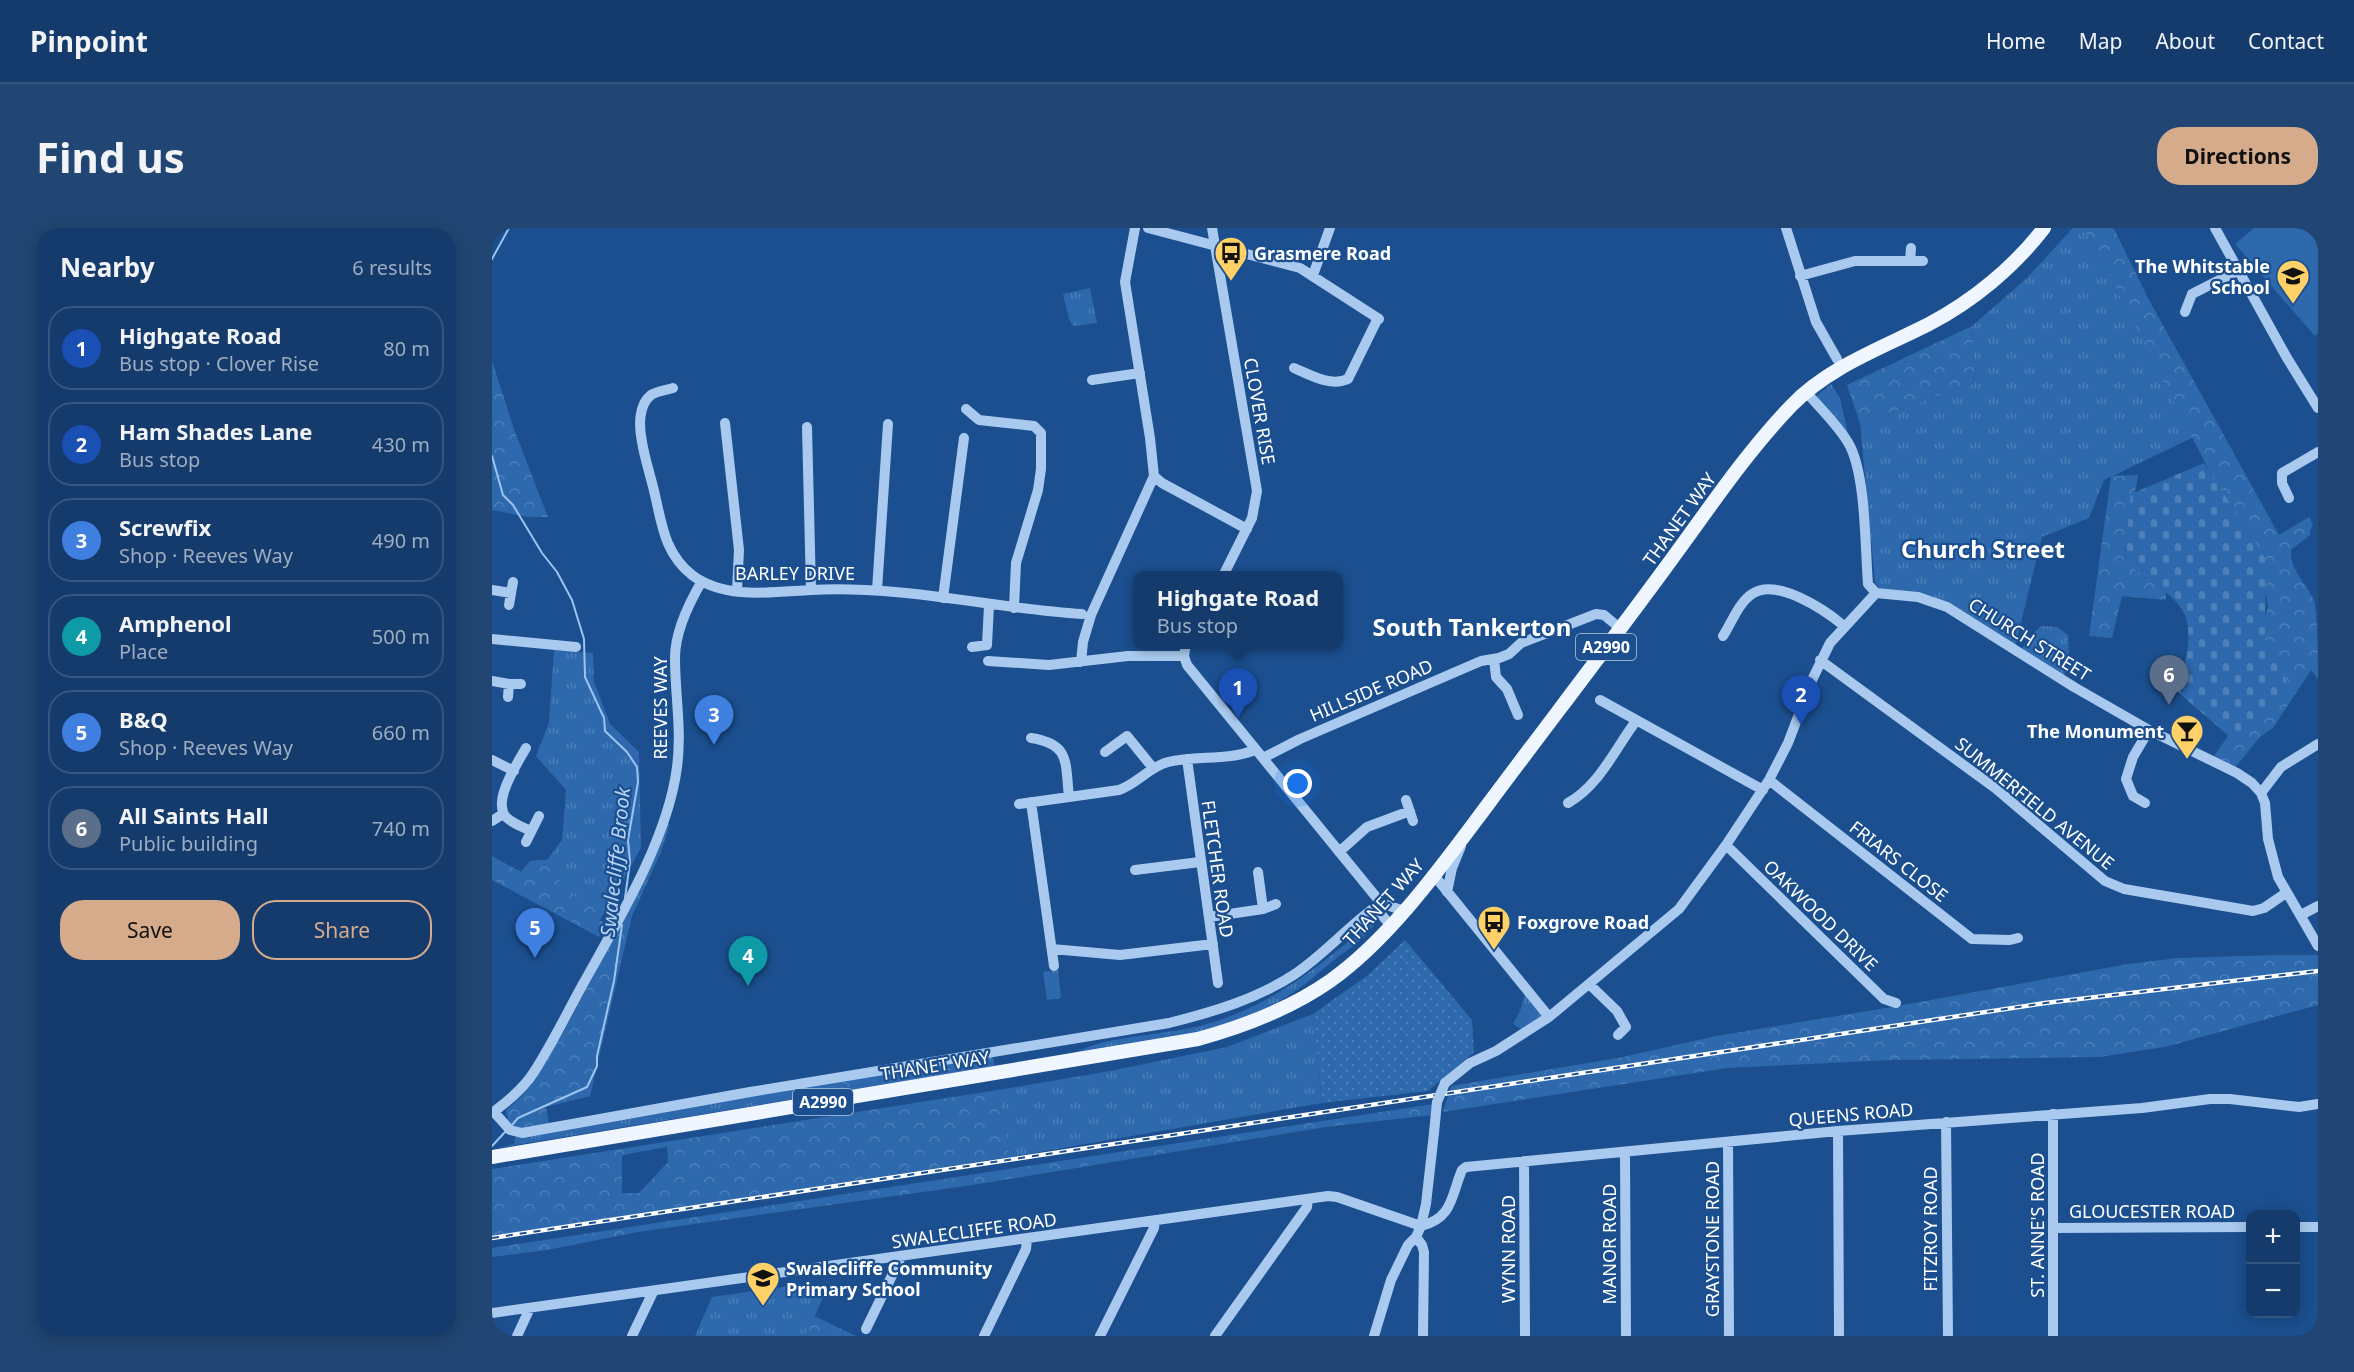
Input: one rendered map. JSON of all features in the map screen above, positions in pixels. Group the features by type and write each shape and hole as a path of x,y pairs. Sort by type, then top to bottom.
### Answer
{"main road":[{"name":"THANET WAY","path":"492,1157 1198,1039 1242,1026 1285,1009 1330,981 1358,958 1404,911 1468,831 1760,441 1806,392 1837,371 1941,317 1976,295 2044,228"}],"street":[{"path":"1082,662 1083,642 1091,615 1154,476 1125,282 1135,228"},
{"path":"1148,228 1300,268 1379,319 1348,378 1334,382 1322,380 1294,368"},
{"name":"CLOVER RISE","path":"1212,228 1257,491 1255,508 1247,529 1226,571"},
{"path":"1313,275 1330,228"},
{"path":"1786,228 1816,322 1838,354"},
{"path":"2215,228 2287,358 2318,408"},
{"path":"1910,261 1911,248"},
{"path":"1800,276 1855,261 1923,261"},
{"path":"2185,312 2192,294 2239,270"},
{"path":"1092,380 1140,373"},
{"name":"BARLEY DRIVE","path":"673,388 652,395 647,401 640,421 642,442 667,542 684,567 702,581 712,586 737,591 877,590 1014,608 1082,614"},
{"path":"1374,1336 1391,1280 1408,1245 1416,1237 1421,1226 1426,1204 1437,1102 1445,1083 1470,1063 1496,1051 1549,1017 1679,909 1726,846 1766,785 1788,743 1820,660 1830,643 1876,593 1868,584 1865,530 1855,458 1849,443 1806,392"},
{"path":"966,409 979,420 1034,426 1041,433 1041,470 1038,490 1016,563 1014,608"},
{"path":"725,423 740,556 737,591"},
{"path":"877,590 888,424"},
{"path":"807,427 811,590"},
{"path":"943,598 964,438"},
{"path":"2289,498 2282,483 2282,473 2318,452"},
{"path":"1154,476 1162,483 1247,529"},
{"name":"REEVES WAY","path":"493,1112 514,1095 534,1072 619,916 663,823 677,770 680,717 675,655 688,605 702,581"},
{"path":"509,605 513,582"},
{"path":"1723,636 1746,599 1755,592 1765,589 1781,590 1828,613 1844,626"},
{"path":"492,590 511,594"},
{"name":"CHURCH STREET","path":"1876,593 1918,597 1947,607 2037,665 2149,730 2237,773 2258,788 2261,793"},
{"path":"972,647 987,645 989,605"},
{"name":"HILLSIDE ROAD","path":"1153,768 1167,762 1187,759 1259,754 1300,739 1480,661 1509,654 1521,642 1596,614 1604,615 1621,629"},
{"path":"492,639 576,647"},
{"path":"1185,649 1184,656 1187,665 1381,903 1404,911"},
{"path":"988,660 1036,665 1128,656 1184,656"},
{"path":"1494,659 1497,677 1507,689 1518,715"},
{"name":"SUMMERFIELD AVENUE","path":"1820,660 1995,788 2105,881 2124,889 2253,911 2264,908 2286,893"},
{"path":"492,681 521,684"},
{"path":"508,697 509,684"},
{"name":"FRIARS CLOSE","path":"1600,700 1636,721 1766,785 1972,939 2010,940 2018,938"},
{"path":"1568,803 1596,780 1636,721"},
{"path":"2145,803 2130,801 2126,780 2127,770 2149,730"},
{"path":"1019,804 1121,790 1153,768 1127,736 1105,752"},
{"path":"1031,738 1052,742 1059,748 1064,758 1069,797"},
{"path":"2318,744 2281,767 2261,793 2265,803 2264,816 2268,838 2278,877 2318,946"},
{"path":"526,748 501,796 500,805 503,814 508,819 531,831"},
{"name":"FLETCHER ROAD","path":"1187,759 1218,982"},
{"path":"492,760 514,771"},
{"path":"1339,852 1367,827 1384,819 1411,816 1406,800"},
{"path":"1031,802 1054,966"},
{"path":"492,821 503,814"},
{"path":"526,842 539,816"},
{"path":"1447,891 1452,868 1468,831"},
{"name":"OAKWOOD DRIVE","path":"1726,846 1884,999 1896,1003"},
{"path":"1135,870 1200,862"},
{"path":"1258,872 1263,909"},
{"path":"1433,874 1549,1017"},
{"path":"1424,887 1447,891"},
{"path":"1381,903 1380,913 1391,926"},
{"path":"493,1112 510,1130 522,1133 750,1092 1169,1023 1216,1010 1258,994 1280,982 1325,951 1381,903"},
{"path":"1209,917 1263,909 1276,904"},
{"path":"2301,915 2318,906"},
{"path":"1052,949 1120,956 1213,944"},
{"path":"1589,984 1617,1011 1626,1027 1618,1035"},
{"name":"QUEENS ROAD","path":"1421,1226 1438,1220 1446,1213 1462,1170 1466,1167 1838,1131 2142,1108 2210,1099 2299,1107 2318,1104"},
{"name":"ST. ANNE'S ROAD","path":"2053,1336 2054,1114"},
{"name":"FITZROY ROAD","path":"1946,1122 1948,1336"},
{"path":"1838,1131 1839,1336"},
{"name":"GRAYSTONE ROAD","path":"1728,1142 1730,1336"},
{"name":"MANOR ROAD","path":"1625,1152 1626,1336"},
{"name":"WYNN ROAD","path":"1524,1161 1525,1336"},
{"name":"SWALECLIFFE ROAD","path":"492,1313 1328,1196 1338,1197 1421,1226"},
{"path":"1215,1336 1307,1207 1308,1200"},
{"path":"1100,1336 1154,1228 1155,1220"},
{"name":"GLOUCESTER ROAD","path":"2053,1228 2246,1227"},
{"path":"2300,1227 2318,1227"},
{"path":"1416,1237 1424,1252 1423,1336"},
{"path":"984,1336 1026,1249 1027,1239"},
{"path":"866,1329 901,1257"},
{"path":"632,1336 653,1292"},
{"path":"517,1336 530,1308"}],"green space":[{"path":"2073,228 2082,228 2091,240 2194,437 2104,480 2089,518 2042,537 2015,647 1929,595 1880,589 1875,582 1860,423 1975,383 1972,326 2026,279"},
{"path":"2082,228 2113,228 2115,231 2148,298 2279,535 2309,517 2313,525 2310,535 2291,550 2291,557 2314,600 2318,679 2311,670 2273,728 2260,737 2234,769 2212,759 2232,730 2268,607 2267,598 2238,527 2091,240"},
{"name":"The Whitstable School","path":"2254,228 2318,228 2318,333 2315,336 2235,244"},
{"path":"1090,288 1097,323 1073,326 1063,294"},
{"path":"1972,326 1975,383 1860,423 1847,385"},
{"path":"492,361 514,429 548,517 527,517 492,510"},
{"path":"1831,384 1840,398 1852,452 1812,400"},
{"path":"2204,463 2266,560 2265,639 2288,685 2232,739 2178,692 2188,636 2186,618 2182,610 2168,594 2124,563 2131,494"},
{"path":"2138,475 2124,559 2166,572 2166,600 2122,596 2112,638 2089,636 2111,476"},
{"path":"2041,626 2057,627 2068,635 2069,652 2063,680 2019,653"},
{"path":"554,650 593,653 594,682 610,724 639,752 641,848 600,920 522,872 530,861 547,860 562,840 566,790 536,756 549,723"},
{"path":"666,824 670,824 661,852 632,916 590,1096 546,1107 549,1123 518,1130 508,1122 506,1110 520,1098 535,1079 569,1022 618,929"},
{"path":"492,856 521,872 530,861 547,860 565,866 557,887 598,907 594,916 606,924 599,937 492,880"},
{"path":"1371,916 1376,919 1374,925 1360,940 1298,990 1258,1012 1231,1023 1175,1038 1061,1057 1100,1043 1196,1027 1250,1008 1287,987 1322,963 1355,936 1354,929"},
{"path":"1405,940 1472,1020 1474,1052 1428,1091 1322,1103 1313,1014 1368,975"},
{"path":"2318,955 2318,1005 2165,1047 2099,1057 1891,1060 1727,1068 1443,1112 1451,1086 1623,1057 1716,1036 2128,964 2178,958"},
{"path":"1058,970 1061,998 1047,1000 1043,972"},
{"path":"1525,994 1541,1014 1540,1018 1522,1030 1513,1024"},
{"path":"1313,1014 1322,1103 1010,1157 998,1090 1110,1071 1227,1047"},
{"path":"992,1054 994,1063 846,1087 840,1080"},
{"path":"994,1063 995,1066 492,1149 514,1144 515,1137 840,1080 846,1087"},
{"path":"998,1090 1010,1157 492,1236 492,1169","holes":["667,1147 668,1162 639,1193 622,1193 622,1155"]},
{"path":"1433,1104 1433,1115 1326,1127 973,1185 638,1232 547,1250 492,1257 492,1248"},
{"name":"Swalecliffe Community Primary School","path":"811,1283 820,1286 825,1293 806,1336 695,1336 712,1297"},
{"path":"814,1316 856,1336 805,1336"}],"waterway":[{"name":"Swalecliffe Brook","path":"492,259 509,228"},
{"name":"Swalecliffe Brook","path":"492,456 503,495 513,505 542,553 557,572 572,600 584,639 585,677 604,718 605,731 627,752 637,767 638,782 628,840 630,862 625,898"},
{"name":"Swalecliffe Brook","path":"512,1125 518,1118 587,1087 597,1066 597,1056 614,981 622,925"},
{"name":"Swalecliffe Brook","path":"492,1146 506,1131"}],"railway":[{"path":"492,1238 2045,1003 2318,971"}],"place":[{"name":"Grasmere Road","path":"1231,282"},
{"name":"The Whitstable School","path":"2293,305"},
{"name":"All Saints Hall","path":"2169,705"},
{"name":"Highgate Road","path":"1238,718"},
{"name":"Ham Shades Lane","path":"1801,725"},
{"name":"Screwfix","path":"714,745"},
{"name":"The Monument","path":"2187,760"},
{"name":"Foxgrove Road","path":"1494,951"},
{"name":"B&Q","path":"535,958"},
{"name":"Amphenol","path":"748,986"},
{"name":"Swalecliffe Community Primary School","path":"763,1307"}],"district":[{"name":"Church Street","path":"1983,548"},
{"name":"South Tankerton","path":"1472,626"}]}
